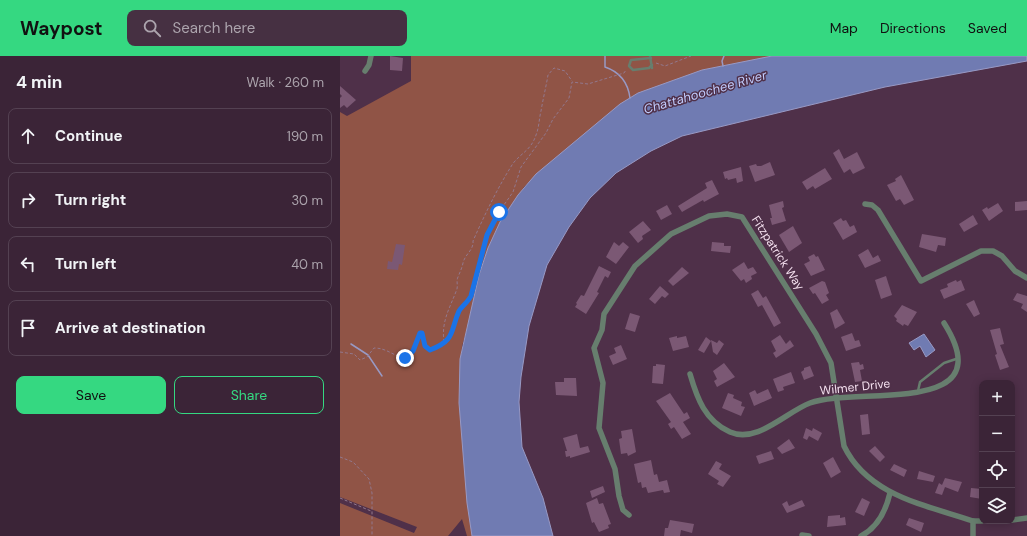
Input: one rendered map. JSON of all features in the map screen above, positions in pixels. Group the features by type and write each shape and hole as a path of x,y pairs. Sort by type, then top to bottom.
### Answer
{"street":[{"path":"365,71 369,65 370,56"},
{"path":"865,204 872,205 878,210 921,281 981,251 993,251 998,254 1015,272 1027,278"},
{"name":"Fitzpatrick Way","path":"629,515 623,510 619,496 615,469 599,428 603,383 594,348 602,330 604,314 635,266 671,234 709,216 727,214 742,217 816,334 831,363 842,438 849,457 866,477 890,493 973,521 979,521"},
{"name":"Wilmer Drive","path":"690,374 699,402 709,418 729,432 741,435 758,431 810,402 836,398 935,390 951,380 957,369 958,358 954,339 944,323"},
{"path":"861,536 876,524 888,503 890,493"},
{"path":"1015,520 1027,518"},
{"path":"973,521 973,536"},
{"path":"802,535 809,536"}],"lane":[{"path":"650,57 652,66 649,68 633,70 629,66 631,60 650,57"},
{"path":"918,392 920,382 924,378 944,363 958,358"}],"path":[{"path":"652,66 659,64 665,66 691,56"},
{"path":"340,352 354,354 360,360 367,357 374,348 383,348 399,357 405,358 413,351 420,333 422,333 427,349 434,348 444,342 450,337 459,310 467,303 471,296 487,235 499,212 513,192 521,167 546,133 552,119 569,98 572,82 565,71 554,68 548,75 537,134 532,145 513,164 506,178 496,190 495,198 488,207 473,241 474,245 463,262 463,268 457,278 458,286 445,314 442,332 444,342"},
{"path":"572,82 588,84 624,73"},
{"path":"340,457 353,462 369,479 372,493 372,536"},
{"path":"340,498 371,511"}],"shaded area":[{"path":"411,56 775,56 566,150 524,187 496,234 462,346 459,402 476,536 467,536 462,519 448,536 340,536 340,503 414,533 417,527 340,497 340,112 347,116 411,81"}],"water":[{"name":"Chattahoochee River","path":"772,56 1027,56 1027,61 885,87 682,136 651,151 616,173 590,198 569,227 547,265 529,326 521,377 519,402 522,447 543,498 553,536 472,536 467,503 459,403 460,359 479,275 488,248 500,222 518,195 536,174 620,104 638,93 702,70"},
{"path":"924,334 935,350 926,357 920,346 914,350 909,343"}],"building":[{"path":"390,56 403,58 402,71 390,70"},
{"path":"340,86 356,100 347,108 344,105 340,108 340,98 342,96 340,94"},
{"path":"839,149 844,159 857,152 865,168 853,174 850,169 844,173 833,153"},
{"path":"770,162 775,175 755,182 749,166 756,164 757,166 761,166"},
{"path":"741,167 743,181 737,183 736,178 728,180 727,178 725,179 723,172"},
{"path":"825,168 832,179 815,189 813,186 807,190 802,182"},
{"path":"901,175 914,200 904,205 900,199 896,201 887,185 896,181 895,179"},
{"path":"712,180 719,194 704,202 703,200 682,212 678,206 707,188 705,183"},
{"path":"783,201 784,207 782,208 786,221 772,225 769,205"},
{"path":"1027,201 1027,210 1015,211 1015,202"},
{"path":"998,203 1003,211 989,221 982,210 987,207 988,209"},
{"path":"667,205 672,214 661,220 656,211"},
{"path":"973,215 978,224 964,232 959,224"},
{"path":"841,218 843,221 846,220 850,227 854,225 857,232 843,240 833,223"},
{"path":"643,221 651,230 642,236 643,239 638,243 629,232"},
{"path":"793,226 802,243 789,252 779,235"},
{"path":"922,234 946,238 945,246 938,245 936,252 919,247"},
{"path":"614,242 619,246 623,242 629,247 616,264 606,257"},
{"path":"712,242 724,243 724,246 731,246 730,253 711,251"},
{"path":"396,244 405,245 402,265 399,264 398,270 387,269 388,261 392,262"},
{"path":"868,249 873,258 878,255 881,261 865,268 858,255"},
{"path":"814,254 816,257 818,256 825,270 811,276 804,264 810,261 808,257"},
{"path":"744,262 748,269 753,267 757,273 751,276 752,279 746,283 744,279 741,281 732,270"},
{"path":"599,266 611,272 608,278 605,276 597,292 599,293 586,314 575,307 577,304 576,303 581,295 584,296"},
{"path":"682,267 689,273 673,286 668,281"},
{"path":"886,276 892,295 881,299 875,280"},
{"path":"956,280 957,282 961,280 965,290 944,299 940,290 948,287 947,284"},
{"path":"822,281 825,282 829,293 826,295 829,300 822,304 815,293 813,294 809,288"},
{"path":"660,286 669,294 665,298 662,296 655,304 649,299"},
{"path":"758,290 763,298 766,296 781,323 774,327 762,305 758,307 751,294"},
{"path":"1017,293 1027,296 1027,312 1021,308 1023,304 1013,300"},
{"path":"974,300 980,314 974,317 966,304"},
{"path":"902,305 917,312 908,326 904,324 903,326 896,321 897,319 894,316"},
{"path":"837,309 845,323 835,329 830,313"},
{"path":"630,313 640,316 635,332 625,329"},
{"path":"1000,328 1004,344 1000,345 1009,367 1000,370 995,355 997,354 990,330"},
{"path":"852,333 855,341 859,340 861,346 846,351 841,337"},
{"path":"780,335 786,344 790,340 794,346 776,358 773,353 776,351 771,341"},
{"path":"677,336 677,338 686,336 689,347 673,351 669,338"},
{"path":"706,337 711,341 704,353 698,350"},
{"path":"711,340 717,343 719,340 724,344 717,355 713,352"},
{"path":"621,345 627,359 613,365 609,356 616,353 614,348"},
{"path":"859,362 860,365 863,364 864,369 860,370 862,381 855,382 851,363"},
{"path":"724,363 735,377 717,387 714,381 717,379 713,371"},
{"path":"656,364 665,365 663,384 652,383 653,366 656,366"},
{"path":"810,366 814,376 804,380 801,372 804,368"},
{"path":"791,372 795,383 783,387 784,390 778,392 773,379"},
{"path":"564,378 576,378 577,396 556,395 555,382 564,382"},
{"path":"768,389 772,398 754,406 749,393 755,390 757,394"},
{"path":"670,393 684,414 687,412 690,418 683,422 691,434 682,439 674,427 671,429 668,424 671,422 656,401"},
{"path":"728,393 734,395 733,398 742,402 741,406 745,407 741,416 722,408"},
{"path":"868,414 870,434 862,435 860,415"},
{"path":"806,428 812,431 813,428 822,433 818,441 809,436 807,440 803,438"},
{"path":"632,429 636,452 628,456 627,453 621,454 619,439 622,438 621,431"},
{"path":"577,434 580,448 588,446 590,452 570,458 570,456 566,457 565,451 567,451 563,438"},
{"path":"789,439 795,448 782,454 777,448"},
{"path":"875,446 885,457 880,462 869,451"},
{"path":"771,451 774,459 759,464 756,456"},
{"path":"833,457 841,472 831,478 823,463"},
{"path":"651,460 654,475 657,474 659,482 667,480 670,492 664,493 663,490 648,493 646,487 642,488 641,482 638,483 634,464"},
{"path":"716,461 722,464 719,469 731,476 723,487 717,484 719,481 708,474"},
{"path":"894,464 907,470 904,477 890,470"},
{"path":"919,471 935,476 933,482 917,479"},
{"path":"945,478 962,482 958,492 945,487 942,495 935,493 939,483 942,485"},
{"path":"603,486 605,492 592,498 590,491"},
{"path":"971,488 979,489 979,498 970,497"},
{"path":"597,498 599,504 603,503 611,524 608,525 609,528 599,532 594,522 592,523 586,503"},
{"path":"862,498 870,502 864,516 855,512"},
{"path":"802,500 805,506 787,513 782,504 787,501 789,506"},
{"path":"840,515 840,518 845,517 846,525 827,527 828,516"},
{"path":"909,518 924,523 921,532 906,525"},
{"path":"670,520 694,524 692,533 681,530 680,536 664,536 665,528 668,528"}],"waterway":[{"path":"605,56 605,67 619,75 625,83 630,98"},
{"path":"723,66 722,61 724,56"},
{"path":"351,344 368,355 382,376"}],"route":[{"path":"405,358 413,351 420,333 422,333 425,346 430,350 450,337 459,310 467,303 471,296 473,282 487,235 499,212"}]}
